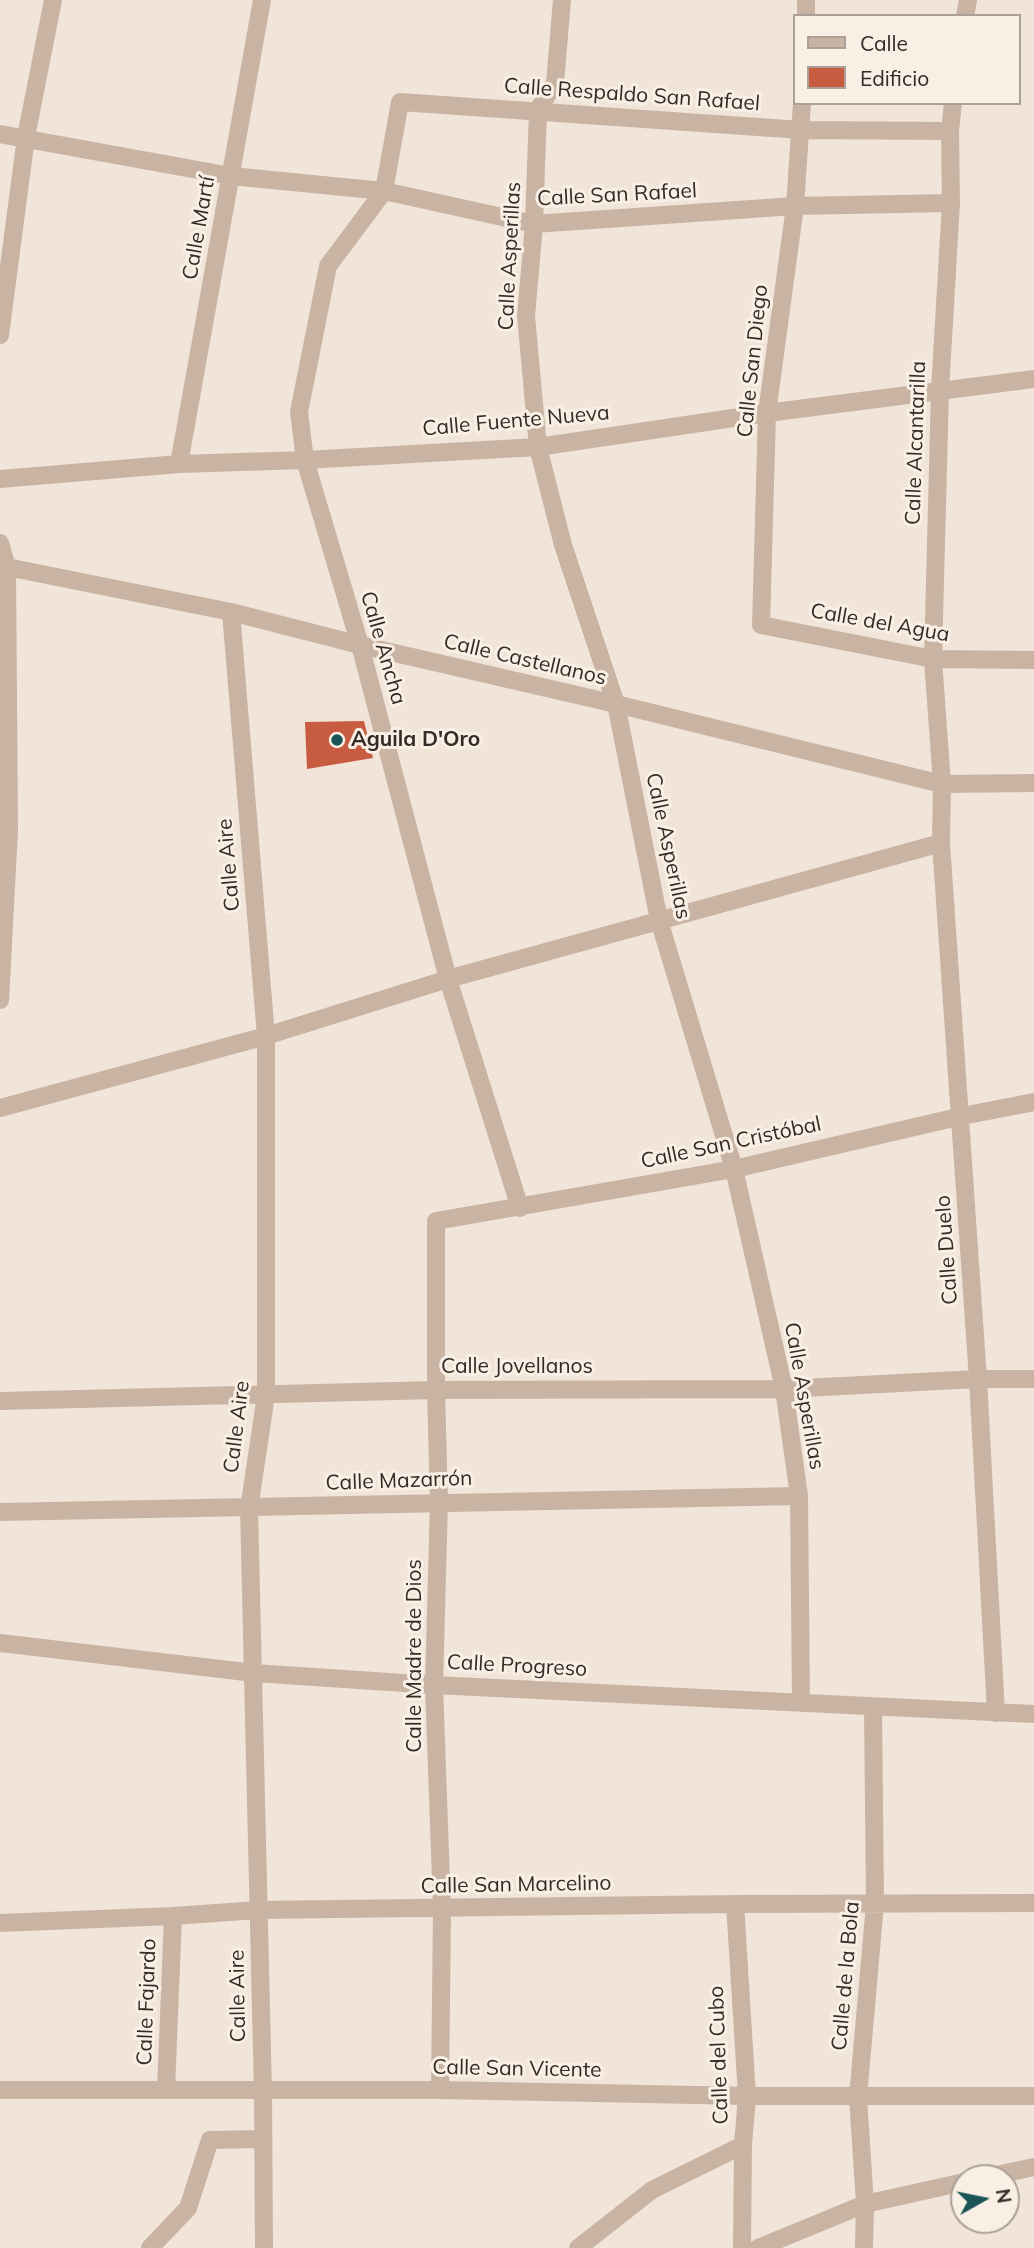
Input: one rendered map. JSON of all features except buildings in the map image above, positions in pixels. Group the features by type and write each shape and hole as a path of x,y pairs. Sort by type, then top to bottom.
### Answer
{"street":[{"path":"0,335 26,137 54,0"},
{"name":"Calle Martí","path":"179,464 262,0"},
{"name":"Calle Asperillas","path":"562,0 555,83 538,110 534,224 526,316 538,447 563,545 616,704 659,920 734,1169 783,1389 799,1496 801,1703"},
{"name":"Calle Respaldo San Rafael","path":"384,191 400,102 801,130 950,131"},
{"name":"Calle San Diego","path":"761,625 767,413 795,206 802,105"},
{"name":"Calle Alcantarilla","path":"942,784 933,659 940,390 951,203 950,131 953,105"},
{"name":"Calle San Rafael","path":"0,134 231,177 384,191 534,224 795,206 951,203"},
{"name":"Calle Ancha","path":"384,191 328,266 299,412 305,460 359,645 448,979 520,1208"},
{"name":"Calle Fuente Nueva","path":"0,480 179,464 538,447 767,413 1034,379"},
{"path":"0,543 7,567 9,831 0,1000"},
{"name":"Calle Castellanos","path":"7,567 231,612 942,784 1034,783"},
{"name":"Calle Aire","path":"231,612 266,1036 266,1395 249,1509 263,2091 264,2248"},
{"name":"Calle del Agua","path":"761,625 933,659 1034,660"},
{"name":"Calle Duelo","path":"942,784 942,843 962,1116 996,1713"},
{"path":"0,1108 266,1036 448,979 942,843"},
{"name":"Calle San Cristóbal","path":"436,1221 734,1169 1034,1102"},
{"name":"Calle Madre de Dios","path":"436,1221 439,1502 434,1685 442,1909 440,2090"},
{"name":"Calle Jovellanos","path":"0,1401 436,1390 783,1389 978,1379 1034,1379"},
{"name":"Calle Mazarrón","path":"0,1512 799,1496"},
{"name":"Calle Progreso","path":"0,1643 254,1673 434,1685 1034,1714"},
{"name":"Calle de la Bola","path":"864,2248 858,2097 875,1904 873,1707"},
{"name":"Calle San Marcelino","path":"0,1923 258,1910 1034,1903"},
{"name":"Calle del Cubo","path":"735,1904 747,2096 743,2145 742,2248"},
{"name":"Calle Fajardo","path":"166,2090 173,1916"},
{"name":"Calle San Vicente","path":"0,2090 440,2090 747,2096 1034,2096"},
{"path":"150,2248 188,2208 210,2140 262,2139"},
{"path":"578,2248 652,2190 743,2145"},
{"path":"758,2248 864,2204 950,2185"}],"place":[{"name":"Aguila D'Oro","path":"337,740"}]}
